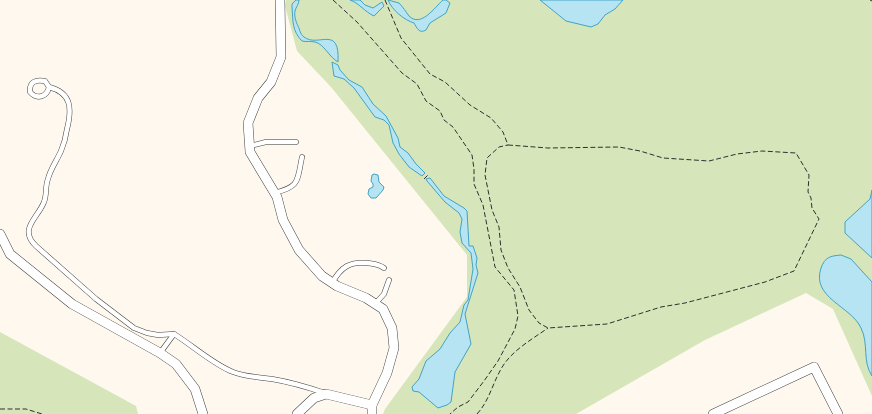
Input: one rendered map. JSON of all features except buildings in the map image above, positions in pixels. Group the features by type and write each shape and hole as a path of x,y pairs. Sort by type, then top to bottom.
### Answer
{"street":[{"path":"280,0 281,57 272,82 258,98 248,123 250,152 274,193 283,220 299,250 322,276 332,283 366,298 383,309 392,328 394,348 387,374 372,409 326,394 314,398 297,414"},
{"path":"0,234 10,254 72,304 160,353 176,364 194,389 203,414"},
{"path":"0,252 10,254"},
{"path":"713,414 814,367 838,414"}],"lane":[{"path":"49,87 43,96 35,96 30,92 30,85 35,81 45,81 49,87 58,89 65,96 70,105 70,115 62,149 48,179 44,202 31,222 30,238 36,246 96,299 128,324 147,333 158,335 174,334 231,372 251,378 270,379 301,385 326,394"},
{"path":"250,146 266,142 296,142"},
{"path":"274,193 289,190 295,184 302,157"},
{"path":"332,283 341,269 350,263 377,264 384,268"},
{"path":"375,304 384,294 389,280"},
{"path":"160,353 174,334"}],"path":[{"path":"333,0 357,22 402,73 417,84 426,101 440,110 444,120 453,127 472,155 474,184 483,205 495,267 514,290 518,316 515,329 498,361 479,388 468,402 450,414"},
{"path":"385,0 401,38 430,74 445,82 470,105 491,118 503,132 508,145"},
{"path":"477,414 486,405 492,386 502,367 514,353 548,328 606,324 661,306 685,303 765,282 794,271 819,219 812,208 808,192 809,174 796,153 762,151 737,154 709,161 663,158 619,147 548,148 508,145 499,147 487,158 485,175 492,210 499,227 501,250 508,268 520,287 529,310 539,323 548,328"},
{"path":"424,179 428,175"},
{"path":"0,408 26,409 42,414"}],"green space":[{"path":"286,0 872,0 872,396 833,309 806,293 705,340 576,414 383,414 467,297 467,255 331,87 297,51 285,6"},
{"path":"0,332 136,406 138,414 0,414"}],"water":[{"path":"299,0 299,3 295,11 295,17 302,35 310,40 332,40 338,50 338,62 318,43 302,41 299,37 295,30 293,17 292,4"},
{"path":"350,0 360,0 365,5 373,8 382,2 384,6 374,16"},
{"path":"388,0 399,3 409,16 418,20 428,15 443,0 450,3 446,13 430,23 426,30 422,31 418,30 414,23 406,20 399,14"},
{"path":"540,0 623,0 615,9 605,15 598,24 591,27 566,21"},
{"path":"332,62 338,65 349,80 362,87 373,104 386,116 398,138 400,147 408,153 425,173 422,176 409,167 399,154 393,143 389,125 384,120 375,117 354,88 344,79 334,76"},
{"path":"374,174 378,175 379,182 384,187 376,198 371,198 368,194 369,189 373,187 371,181"},
{"path":"430,178 444,196 467,211 469,246 473,246 477,258 478,273 465,314 471,344 455,372 451,402 438,408 419,392 413,391 412,387 419,379 426,361 440,349 460,322 464,305 468,300 473,269 471,253 462,243 460,232 462,219 459,213 445,202 427,181 426,179"},
{"path":"872,190 872,258 845,233 845,222 870,199"},
{"path":"841,255 851,259 872,282 872,376 867,364 865,340 861,328 856,320 827,294 819,278 824,261"}]}
